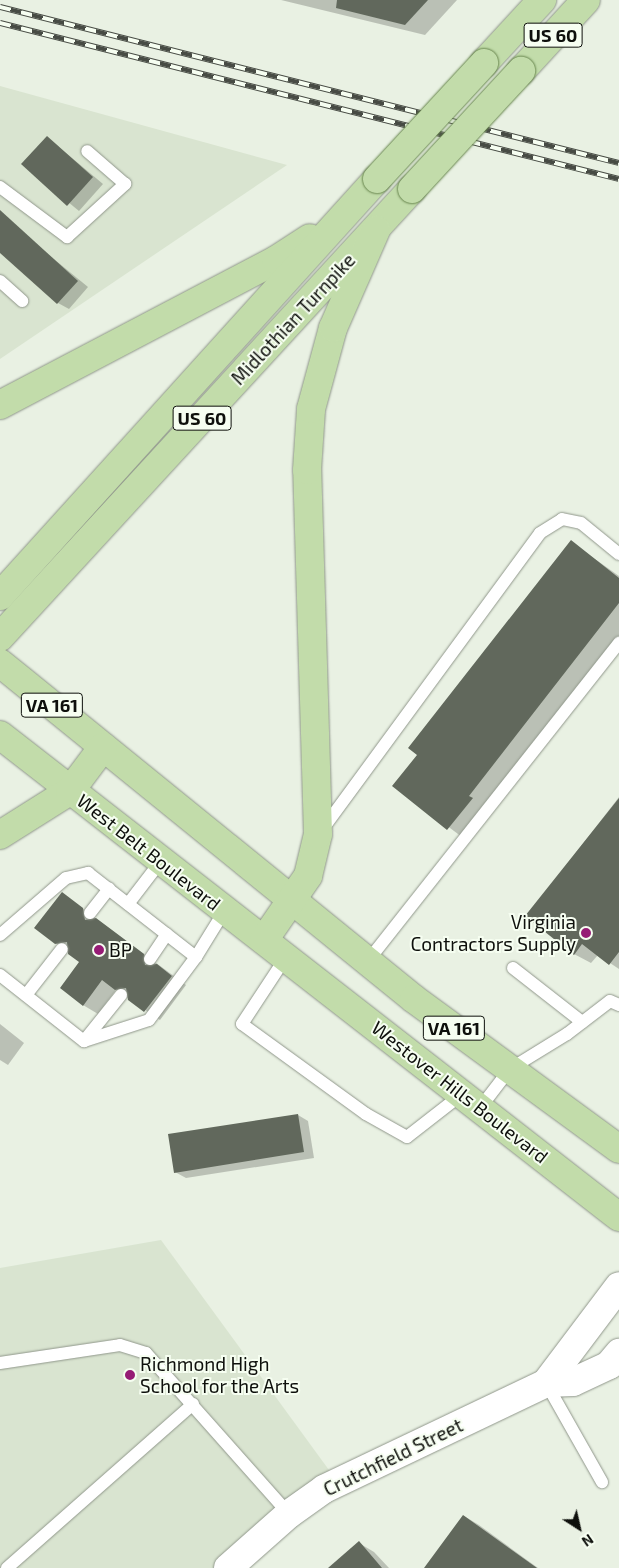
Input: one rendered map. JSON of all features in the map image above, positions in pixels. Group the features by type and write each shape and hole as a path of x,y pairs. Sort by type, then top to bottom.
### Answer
{"main road":[{"name":"Midlothian Turnpike","path":"3,593 340,218 542,0"},
{"name":"Midlothian Turnpike","path":"0,637 586,0"},
{"path":"0,405 276,260 340,218"},
{"path":"264,940 293,902 308,876 318,834 307,479 311,409 334,328 376,230"},
{"name":"VA 161","path":"0,663 367,962 619,1149"},
{"name":"West Belt Boulevard","path":"0,735 293,962"},
{"path":"0,835 70,791 103,747"},
{"name":"Westover Hills Boulevard","path":"293,962 619,1217"}],"street":[{"name":"Crutchfield Street","path":"546,1383 619,1286"},
{"name":"Crutchfield Street","path":"228,1568 289,1514 354,1472 546,1383 573,1382 609,1365 619,1353"}],"lane":[{"path":"0,187 67,237 125,184 87,151"},
{"path":"0,281 22,301"},
{"path":"318,834 540,533 562,519 581,523 619,554"},
{"path":"367,962 619,642"},
{"path":"128,904 161,861"},
{"path":"0,935 66,878 88,873 196,957"},
{"path":"90,913 109,889"},
{"path":"84,1040 149,1020 196,957 225,910"},
{"path":"150,959 168,934"},
{"path":"26,995 62,949"},
{"path":"293,962 242,1024 366,1114 407,1136 471,1101 510,1069 615,1003 619,991"},
{"path":"513,968 582,1022"},
{"path":"0,976 84,1040"},
{"path":"84,1040 121,995"},
{"path":"0,1363 120,1345 133,1347 159,1365 289,1514"},
{"path":"546,1383 602,1482"},
{"path":"7,1568 192,1404"}],"shaded area":[{"path":"0,86 287,165 0,359"},
{"name":"Richmond High School for the Arts","path":"161,1240 337,1481 230,1568 0,1568 0,1268"}],"building":[{"path":"337,0 428,0 405,25 336,8"},
{"path":"47,136 93,177 67,206 21,164"},
{"path":"0,210 78,281 57,304 0,253"},
{"path":"571,540 619,578 619,603 469,796 473,798 447,830 392,786 417,755 408,748"},
{"path":"619,798 619,952 609,965 582,944 574,955 525,916"},
{"path":"62,892 83,908 85,920 96,918 144,954 145,965 157,964 172,976 144,1012 128,1000 126,988 115,990 102,980 83,1006 60,988 79,962 68,954 67,942 55,944 34,928"},
{"path":"298,1114 304,1152 174,1173 168,1134"},
{"path":"463,1515 509,1548 537,1568 424,1568"},
{"path":"359,1541 382,1568 328,1568"}],"railway":[{"path":"0,7 619,163"},
{"path":"0,23 619,179"}],"place":[{"name":"Virginia Contractors Supply","path":"586,933"},
{"name":"BP","path":"99,950"},
{"name":"Richmond High School for the Arts","path":"130,1375"}]}
